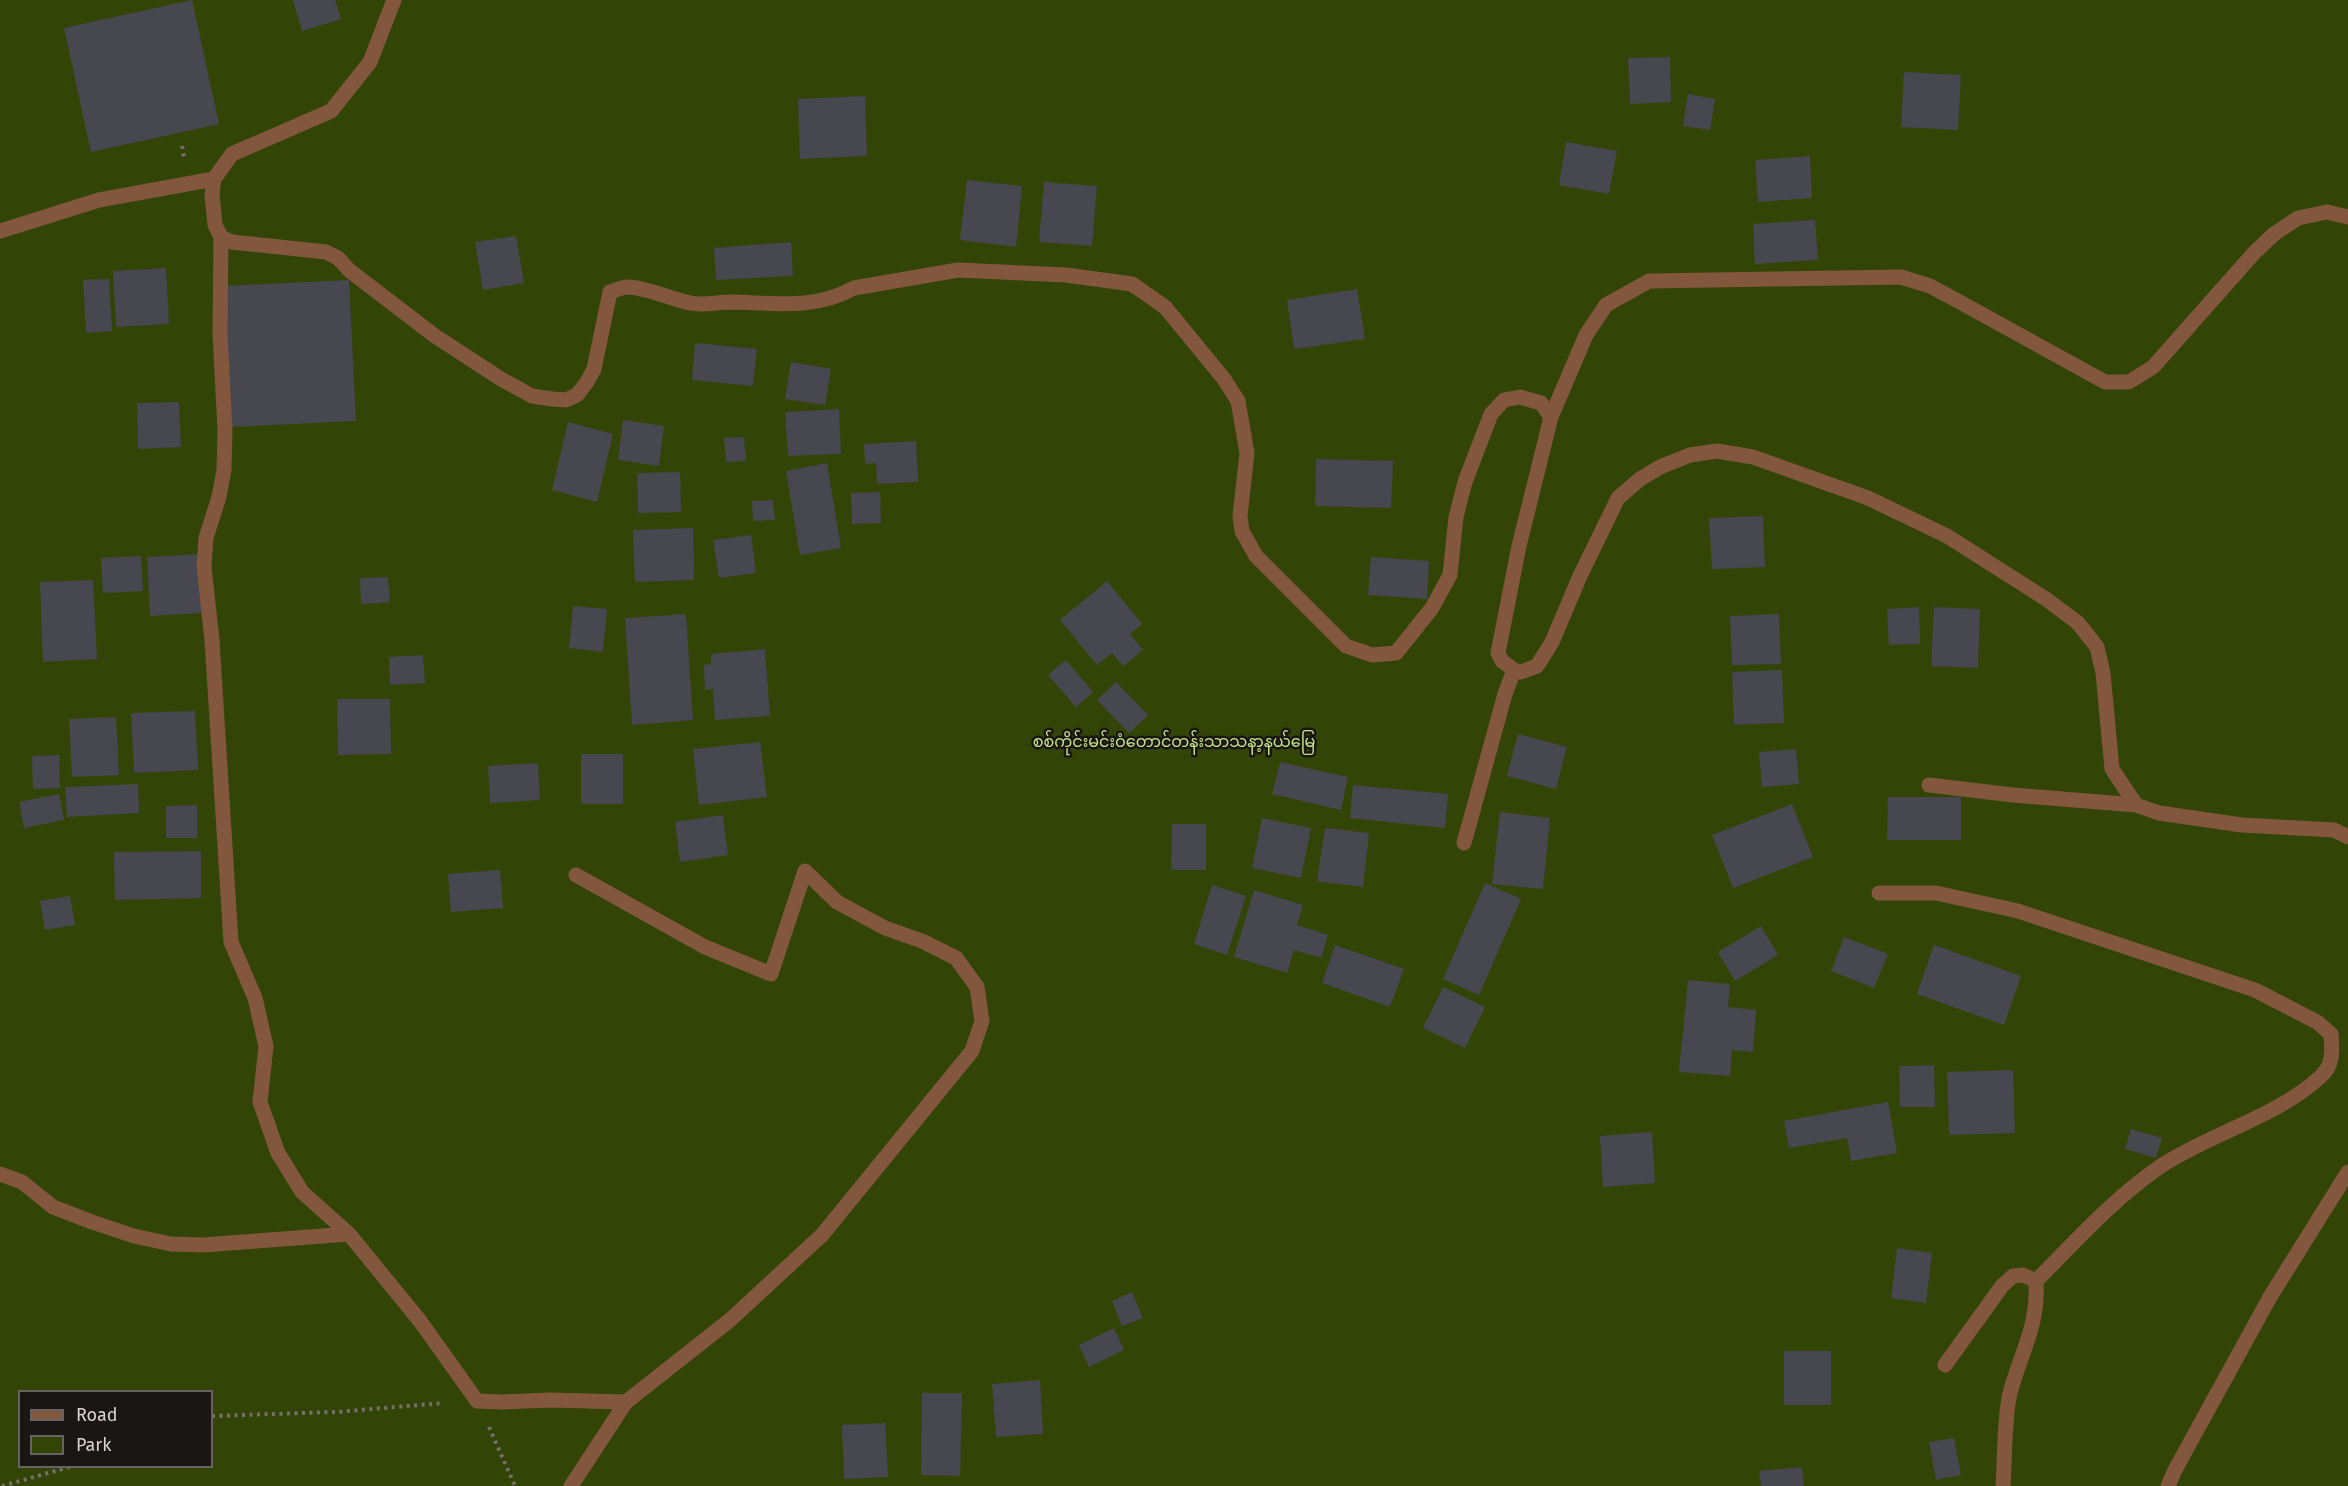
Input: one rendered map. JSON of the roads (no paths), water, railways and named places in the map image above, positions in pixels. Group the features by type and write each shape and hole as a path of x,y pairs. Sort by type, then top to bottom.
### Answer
{"street":[{"path":"394,0 369,62 331,111 232,154 214,179 212,194 215,225 222,237 220,334 225,430 224,470 219,497 206,538 204,567 212,640 231,942 255,998 266,1046 260,1102 278,1153 302,1192 349,1234 420,1321 477,1401 627,1402"},
{"path":"0,231 99,200 214,179"},
{"path":"2136,805 2112,769 2103,674 2097,647 2078,623 2046,599 1947,536 1868,498 1753,456 1717,451 1690,455 1660,467 1640,479 1618,498 1580,576 1552,642 1537,666 1521,672 1514,670 1502,661 1498,653 1519,546 1551,417 1586,335 1606,305 1649,281 1901,278 1930,286 2105,382 2129,382 2153,367 2254,253 2274,234 2298,219 2327,212 2348,218"},
{"path":"222,237 232,242 326,252 338,258 350,271 435,336 501,379 532,396 566,400 578,395 594,369 610,292 627,287 692,304 732,302 781,304 816,303 838,297 854,288 958,270 1066,275 1132,284 1165,307 1224,379 1238,401 1247,453 1240,516 1242,531 1256,556 1346,646 1372,655 1396,653 1432,608 1450,574 1456,517 1491,414 1504,400 1520,397 1541,403 1551,417"},
{"path":"1464,843 1505,694 1514,670"},
{"path":"1929,785 2013,795 2136,805 2159,813 2242,825 2334,830 2348,837"},
{"path":"571,1486 627,1402 730,1320 822,1235 972,1051 982,1022 977,987 956,958 922,941 885,928 837,902 805,871 771,974 705,947 576,875"},
{"path":"1879,893 1936,893 2018,911 2255,990 2317,1022 2331,1034 2332,1056 2324,1075 2299,1094 2162,1166 2122,1196 2036,1281 2035,1319 2010,1396 2003,1486"},
{"path":"2168,1486 2270,1297 2348,1172"},
{"path":"0,1174 22,1182 54,1207 82,1219 134,1236 171,1244 203,1245 349,1234"},
{"path":"1945,1365 2002,1286 2013,1275 2023,1275 2036,1281"}],"park label":[{"name":"စစ်ကိုင်းမင်းဝံတောင်တန်းသာသနာ့နယ်မြေ","path":"1174,743"}]}
